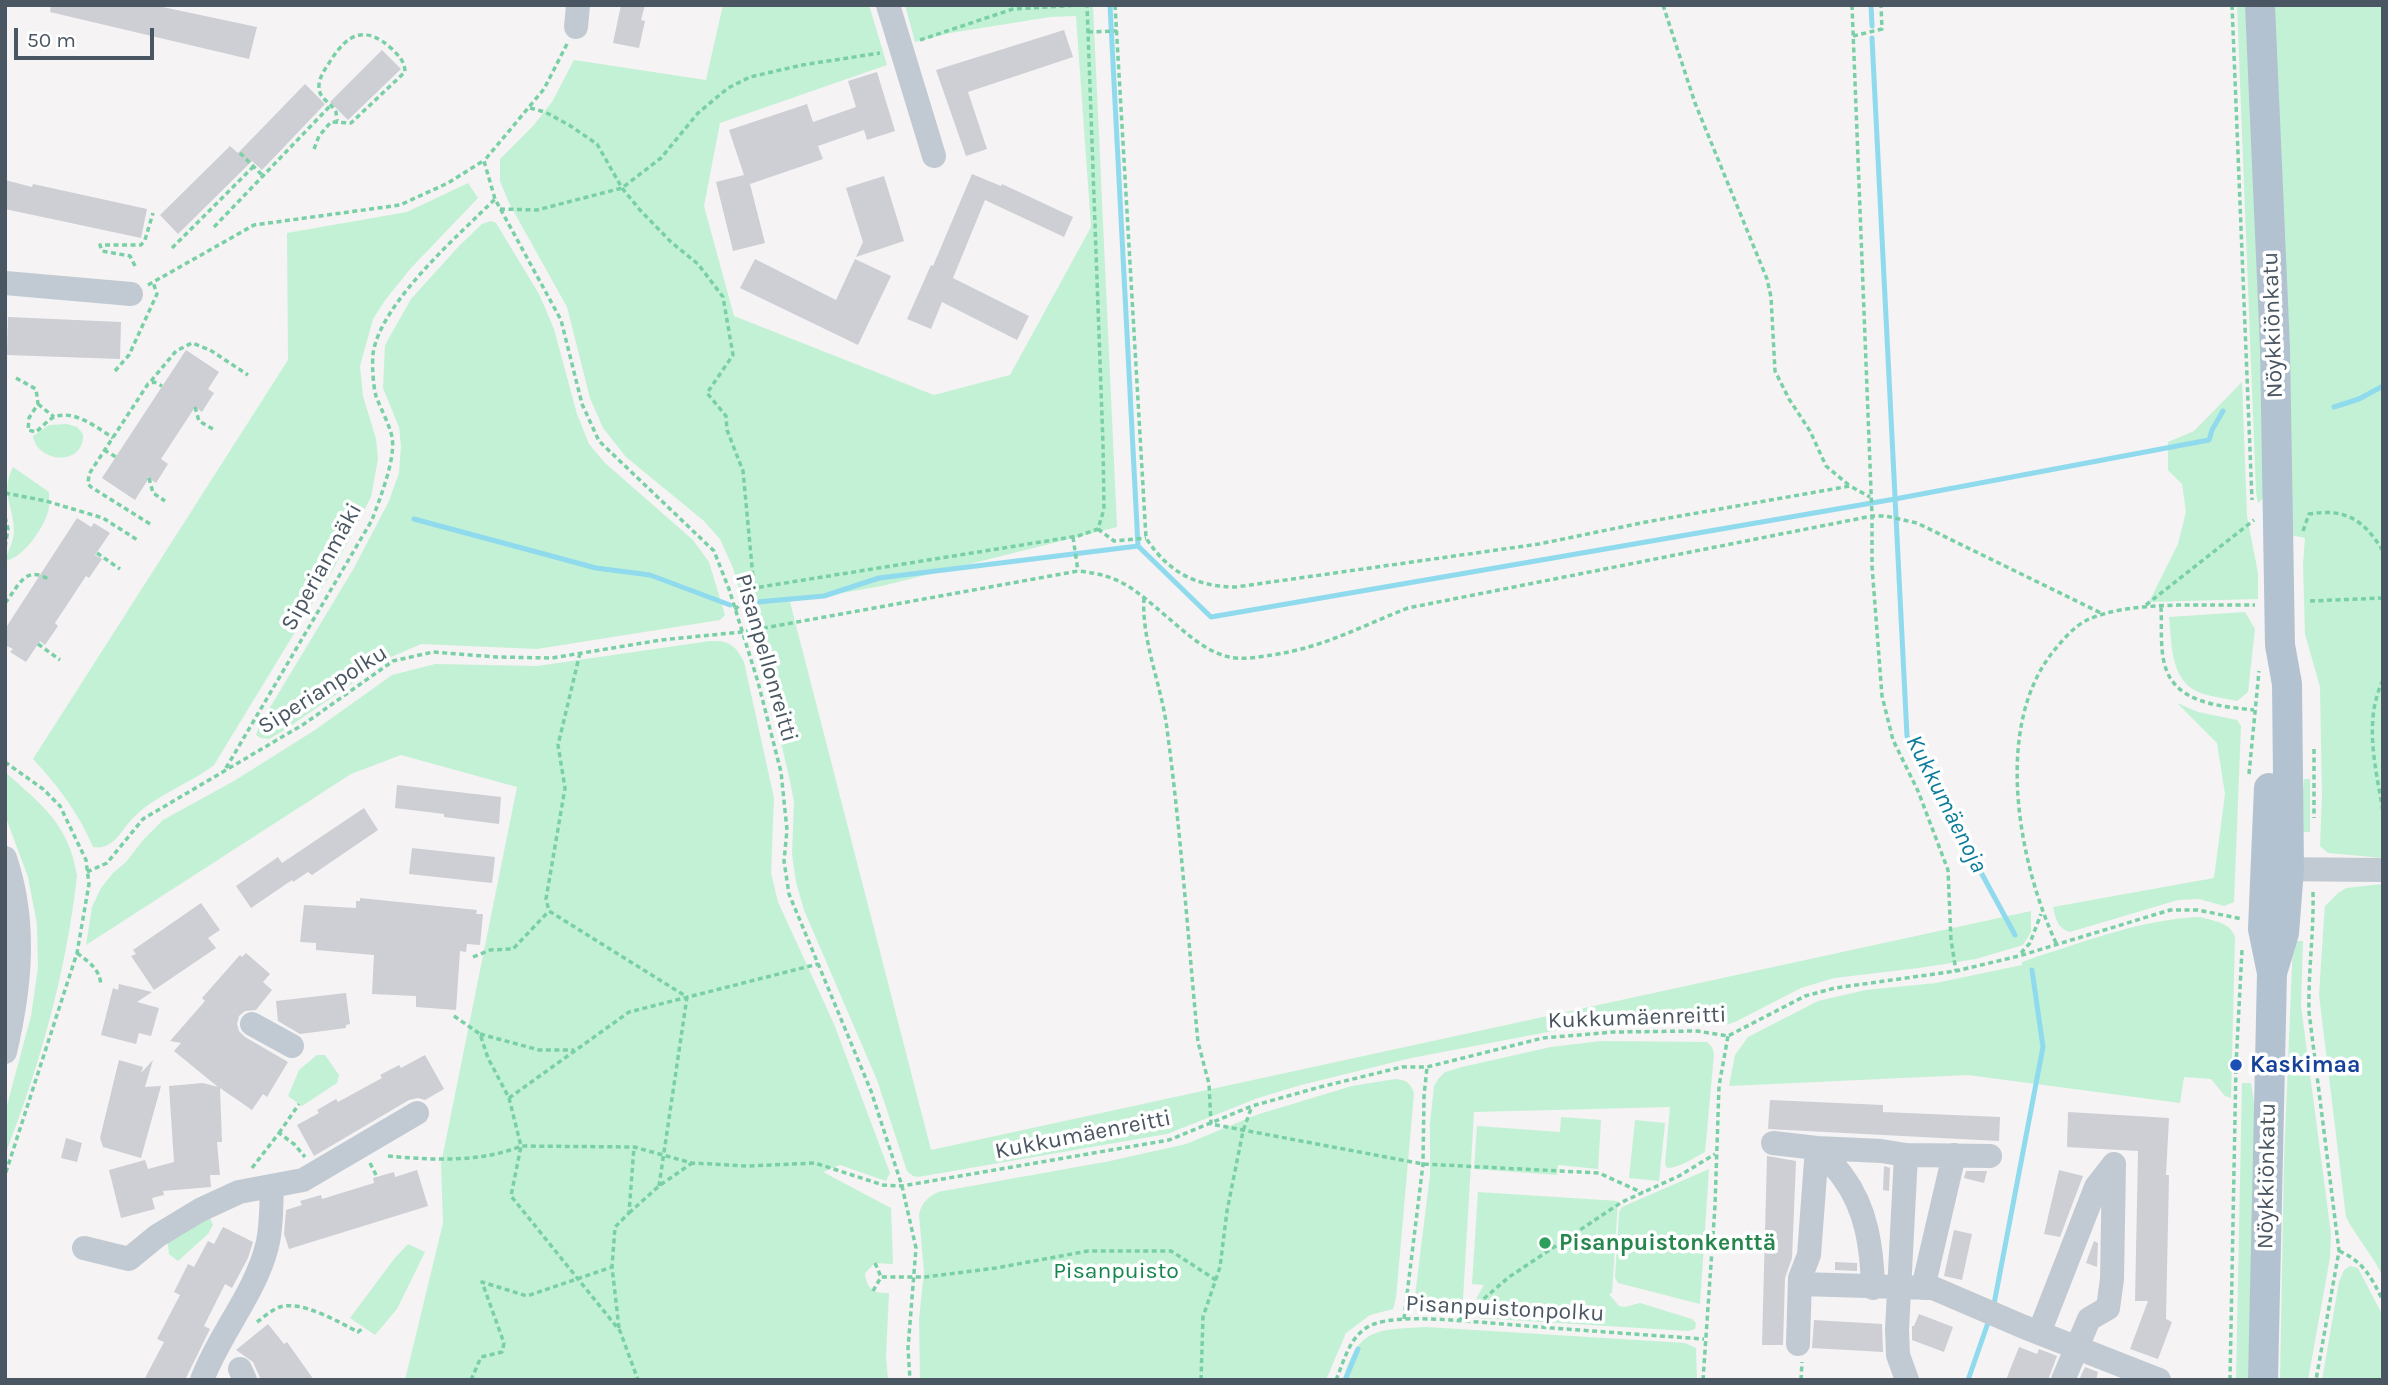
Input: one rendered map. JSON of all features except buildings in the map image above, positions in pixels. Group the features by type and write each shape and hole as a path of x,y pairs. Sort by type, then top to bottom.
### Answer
{"main road":[{"name":"Nöykkiönkatu","path":"2260,5 2275,348 2280,645 2287,684 2289,869 2263,929 2272,973 2263,1380"}],"street":[{"path":"888,5 934,156"},
{"path":"5,283 131,294"},
{"path":"5,858 15,895 20,959 5,1052"},
{"path":"2289,869 2383,870"},
{"path":"252,1024 292,1046"},
{"path":"84,1248 129,1259 157,1236 200,1210 239,1192 303,1180 416,1114"},
{"path":"1773,1143 1906,1155 1990,1156"},
{"path":"1798,1343 1800,1284 1809,1255 1817,1148"},
{"path":"1817,1148 1844,1178 1860,1207 1872,1254 1873,1287"},
{"path":"1906,1155 1912,1289"},
{"path":"1907,1380 1898,1355 1912,1289 1954,1155"},
{"path":"2039,1333 2096,1187 2115,1164 2112,1279 2108,1308 2089,1319 2063,1380"},
{"path":"202,1380 248,1292 268,1245 272,1185"},
{"path":"1800,1284 1933,1288 2159,1380"}],"path":[{"path":"500,209 537,210 622,188 661,158 698,113 728,88 750,76 883,53 1013,9 1079,5"},
{"path":"1087,5 1103,443 1104,509 1098,529"},
{"path":"1115,5 1146,538 1156,553 1176,570 1195,581 1214,587 1236,587 1539,544 1850,486"},
{"path":"1663,5 1695,103 1767,279 1775,371 1789,399 1810,430 1826,466 1850,486 1870,497"},
{"path":"1852,5 1872,566 1882,696 1893,740 1918,791 1948,870 1951,940 1956,971"},
{"path":"1853,36 1882,29 1881,5"},
{"path":"2232,5 2252,506"},
{"path":"131,294 254,225 400,205 448,183 484,161 544,89 577,16"},
{"path":"1088,32 1118,31"},
{"path":"314,149 319,136 331,122 351,123 405,72 405,65 381,40 372,36 353,36 345,41 323,71 320,91 336,112 338,122"},
{"path":"214,228 330,106"},
{"path":"529,108 545,112 597,144 622,188 639,210 698,264 723,297 733,355 707,393 726,416 727,430 743,471 754,588"},
{"path":"240,153 263,176"},
{"name":"Pisanpellonreitti","path":"484,161 495,199 561,320 582,404 599,441 714,551 735,610 758,682 780,772 787,830 784,861 789,894 871,1091 902,1186 916,1248 908,1348 910,1380"},
{"path":"172,248 254,166"},
{"name":"Siperianmäki","path":"224,771 372,520 387,478 392,438 375,393 373,354 382,327 397,302 495,199"},
{"path":"135,266 130,256 102,251 100,245 141,245 153,213"},
{"path":"115,371 129,355 157,294 153,282"},
{"path":"150,524 88,484 89,474 104,450 151,381 176,351 192,343 210,350 248,375"},
{"path":"16,378 36,389 38,404 29,418 28,430 36,432 54,417"},
{"path":"151,381 162,386"},
{"path":"38,404 54,417 81,418 113,438"},
{"path":"195,407 199,421 213,429"},
{"path":"104,450 116,457"},
{"path":"149,478 153,493 165,501"},
{"path":"5,493 46,501 103,518 139,541"},
{"path":"2300,537 2309,514 2326,511 2350,515 2373,534 2383,551"},
{"path":"1074,539 1078,569 1100,573 1127,584 1199,644 1229,657 1258,657 1301,651 1340,639 1408,608 1872,516 1909,521 2103,614"},
{"path":"5,517 8,529 5,548"},
{"path":"2145,606 2254,520 2256,532"},
{"path":"1098,529 1114,541 1146,538"},
{"path":"735,610 754,588 1074,539 1098,529"},
{"path":"97,552 120,569"},
{"name":"Siperianpolku","path":"88,872 107,863 143,819 304,724 393,662 433,652 552,658 661,640 741,632 1078,569"},
{"path":"5,603 30,574 38,573 48,579"},
{"path":"1144,598 1145,623 1164,709 1173,775 1198,1042 1209,1084 1211,1124 1423,1164 1599,1173 1643,1193"},
{"path":"2310,601 2383,598"},
{"path":"2056,943 2042,912 2022,832 2017,767 2021,729 2030,695 2045,663 2065,637 2084,622 2103,614 2145,606 2255,606"},
{"path":"2161,607 2164,664 2178,687 2201,702 2254,710"},
{"path":"38,644 60,660"},
{"path":"580,653 558,746 565,788 546,899 549,911 687,997"},
{"path":"2249,776 2259,671"},
{"path":"2383,680 2372,712 2372,738 2383,813"},
{"path":"2313,740 2314,821"},
{"path":"5,762 43,789 60,806 86,860 89,884 77,953 5,1175"},
{"path":"2289,869 2314,924 2308,975 2309,1012 2339,1251 2316,1380"},
{"name":"Kukkumäenreitti","path":"378,1154 433,1160 504,1153 521,1146 634,1147 692,1163 747,1166 815,1163 883,1185 902,1186 1169,1140 1252,1106 1402,1067 1427,1066 1543,1038 1697,1031 1728,1036 1796,1000 1835,988 1956,971 2019,956 2169,910 2198,910 2244,919"},
{"path":"473,957 490,950 513,948 549,911"},
{"path":"2019,956 2030,943 2042,912"},
{"path":"2230,1380 2236,1065 2242,944"},
{"path":"77,953 94,966 100,976 101,986"},
{"path":"509,1098 629,1012 818,964"},
{"path":"659,1186 687,997"},
{"path":"454,1016 480,1034 539,1051 576,1050"},
{"path":"480,1034 488,1058 509,1098 521,1146 511,1196 620,1331"},
{"path":"1703,1380 1715,1206 1719,1086 1728,1036"},
{"path":"1404,1320 1423,1164 1427,1066"},
{"path":"239,1192 248,1174 299,1104"},
{"path":"1201,1380 1203,1317 1220,1267 1227,1211 1243,1132 1252,1106"},
{"path":"279,1133 294,1144 315,1174"},
{"path":"629,1213 634,1147"},
{"path":"1458,1321 1509,1278 1622,1202 1679,1176 1715,1154"},
{"path":"638,1380 620,1331 612,1267 615,1227 659,1186 692,1163"},
{"path":"881,1277 914,1277 996,1268 1088,1251 1171,1251 1216,1280"},
{"path":"2339,1251 2360,1263 2370,1275 2383,1301"},
{"path":"875,1263 881,1277"},
{"path":"471,1380 481,1357 502,1352 504,1343 482,1282 527,1296 612,1267"},
{"path":"873,1292 881,1277"},
{"path":"249,1329 281,1306 300,1307 331,1318 358,1332 364,1327"},
{"name":"Pisanpuistonpolku","path":"1336,1380 1351,1342 1361,1331 1375,1323 1404,1320 1458,1321 1704,1339"}],"green space":[{"path":"723,5 869,5 887,65 720,123 704,206 734,316 934,395 1010,375 1091,227 1076,16 1050,17 950,33 915,42 905,5 1093,5 1117,527 882,586 790,602 931,1150 2031,911 2031,932 2023,945 1976,959 1834,978 1801,988 1725,1025 1581,1026 1532,1035 1411,1058 1301,1085 1258,1098 1167,1134 913,1176 907,1171 877,1080 804,910 792,854 794,802 790,781 771,700 733,568 720,539 704,521 626,457 603,428 590,398 567,307 509,203 500,181 500,159 533,126 552,102 574,60 706,80"},
{"path":"2237,5 2249,5 2267,495 2258,503 2256,492"},
{"path":"2274,5 2383,5 2383,858 2328,853 2320,846 2320,687 2305,634 2305,538 2290,535"},
{"path":"468,183 478,198 411,268 373,319 360,366 363,396 376,439 378,459 371,497 334,568 214,765 144,808 107,846 93,847 67,800 33,759 288,360 287,233 407,212"},
{"path":"491,221 496,223 539,294 554,329 577,414 589,444 605,463 693,540 709,562 725,615 720,620 537,649 421,644 389,658 283,731 269,739 261,738 256,735 260,724 354,568 389,501 399,473 399,427 383,388 385,345 411,299 459,246 482,224"},
{"path":"2242,382 2247,516 2258,573 2258,599 2149,602 2178,544 2186,512 2182,484 2168,470 2168,442 2194,431"},
{"path":"67,424 77,427 83,434 82,445 77,452 60,458 43,452 36,445 33,436 49,425"},
{"path":"13,467 49,492 49,507 36,536 18,555 5,561 14,534 7,492"},
{"path":"2245,612 2255,629 2248,692 2237,701 2203,694 2189,686 2182,679 2174,660 2169,617"},
{"path":"722,641 731,645 744,662 774,798 771,873 778,902 834,1024 890,1173 886,1181 840,1165 823,1172 891,1208 893,1264 875,1263 865,1273 867,1283 872,1289 879,1293 889,1293 886,1356 888,1380 405,1380 443,1223 441,1164 517,787 401,755 351,774 86,945 92,907 101,888 113,873 163,820 234,781 315,730 392,675 435,664 537,666"},
{"path":"2177,703 2198,712 2237,720 2241,726 2234,902 2224,906 2199,899 2178,900 2070,932 2058,923 2053,907 2214,878 2225,794 2217,743"},
{"path":"5,772 52,817 68,842 77,876 66,948 50,1018 5,1155 5,1113 31,1016 38,968 37,924 28,877 5,815"},
{"path":"2304,779 2310,779 2310,832 2299,832"},
{"path":"2383,884 2383,1277 2346,1217 2319,995 2325,906 2346,888"},
{"path":"2200,917 2225,925 2235,937 2231,1098 2225,1096 2211,1079 2184,1077 2180,1103 1968,1075 1729,1086 1735,1055 1748,1037 1818,1001 1866,990 1936,983 2022,965 2022,962 2117,931"},
{"path":"2293,941 2303,941 2301,1006 2331,1234 2330,1258 2308,1380 2280,1380 2284,1160"},
{"path":"1601,1041 1707,1042 1712,1047 1714,1054 1705,1152 1682,1165 1667,1168 1665,1164 1670,1107 1474,1112 1463,1299 1456,1309 1451,1311 1421,1311 1414,1304 1430,1175 1430,1123 1434,1086 1439,1078 1445,1072 1462,1067 1551,1047"},
{"path":"317,1055 325,1055 339,1075 337,1083 302,1106 288,1096 299,1070"},
{"name":"Pisanpuisto","path":"1395,1079 1407,1082 1414,1093 1396,1298 1393,1309 1370,1315 1346,1333 1326,1380 920,1380 919,1319 924,1272 919,1215 923,1204 931,1196 938,1192 1110,1161 1186,1144 1256,1115 1352,1086"},
{"path":"2242,1083 2251,1083 2258,1127 2251,1380 2236,1380"},
{"path":"1561,1117 1601,1120 1598,1169 1558,1165 1557,1175 1474,1169 1477,1126 1560,1132"},
{"path":"1635,1120 1665,1123 1659,1181 1629,1178"},
{"path":"1709,1169 1700,1304 1618,1283 1615,1278 1619,1212 1622,1207"},
{"name":"Pisanpuistonkenttä","path":"1478,1192 1618,1201 1612,1293 1609,1294 1619,1306 1640,1303 1692,1319 1696,1323 1695,1329 1688,1331 1478,1318 1477,1297 1484,1285 1472,1284"},
{"path":"208,1214 213,1225 208,1234 178,1261 169,1254 167,1237"},
{"path":"408,1244 425,1252 397,1309 375,1335 350,1318"},
{"path":"2350,1266 2358,1268 2383,1316 2383,1380 2322,1380 2339,1282 2344,1270"},
{"path":"1426,1327 1685,1343 1696,1348 1697,1380 1343,1380 1355,1350 1372,1335 1394,1329"}],"waterway":[{"path":"1110,5 1138,546 1211,617 1895,499 2209,440 2223,411"},
{"path":"1871,5 1872,26"},
{"name":"Kukkumäenoja","path":"1872,38 1907,736 2015,935"},
{"path":"2334,407 2359,399 2383,386"},
{"path":"414,519 596,568 650,575 730,605"},
{"path":"746,603 824,596 879,578 1138,546"},
{"name":"Kukkumäenoja","path":"1994,1304 2043,1047 2032,970"},
{"name":"Kukkumäenoja","path":"1968,1380 1989,1320"},
{"path":"1345,1380 1358,1349"}],"place":[{"name":"Kaskimaa","path":"2236,1065"},
{"name":"Pisanpuistonkenttä","path":"1545,1243"}]}
